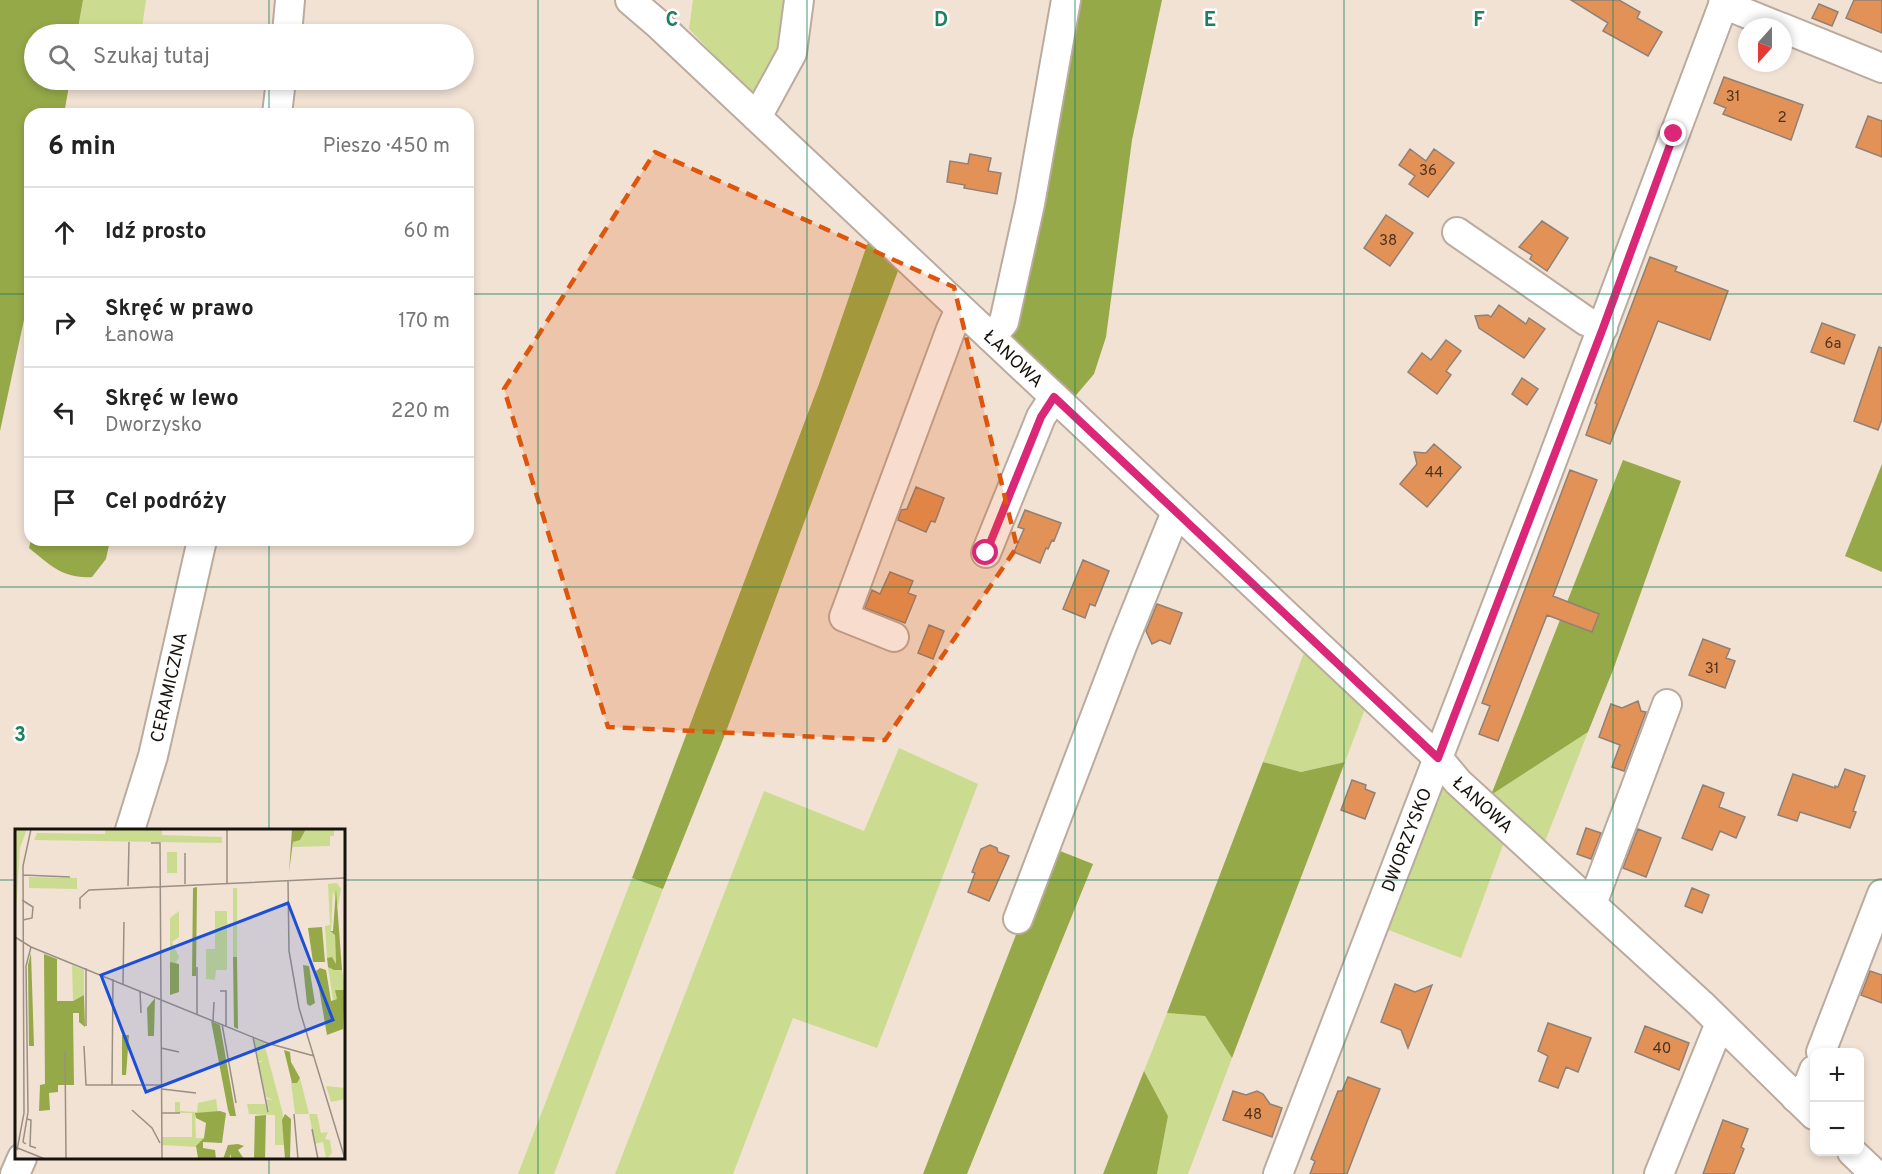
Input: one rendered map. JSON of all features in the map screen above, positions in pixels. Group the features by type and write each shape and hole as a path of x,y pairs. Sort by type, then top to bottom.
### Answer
{"street":[{"path":"288,24 290,0"},
{"name":"ŁANOWA","path":"630,0 1438,758 1458,782 1720,1023 1805,1106"},
{"path":"757,117 792,53 799,0"},
{"path":"991,337 1004,322 1007,311 1030,204 1065,0"},
{"path":"1724,2 1759,18"},
{"name":"DWORZYSKO","path":"1278,1174 1603,328 1724,2"},
{"path":"1792,32 1882,68"},
{"path":"278,108 280,90"},
{"path":"1457,232 1586,321 1603,328"},
{"path":"894,638 844,617 960,309"},
{"path":"986,553 1041,417 1054,397"},
{"path":"1018,919 1122,646 1176,512"},
{"name":"CERAMICZNA","path":"131,829 153,756 201,546"},
{"path":"1592,904 1666,704"},
{"path":"1823,1048 1882,894"},
{"path":"1659,1174 1720,1023"},
{"path":"1805,1106 1810,1081"},
{"path":"1856,1156 1875,1174"},
{"path":"15,1174 22,1159"}],"highlighted area":[{"path":"655,152 954,287 1017,547 885,740 608,727 504,389"}],"green space":[{"path":"0,0 83,0 79,24 24,24 24,90 68,90 65,108 24,108 24,320 0,431"},
{"path":"83,0 146,0 142,24 79,24"},
{"path":"693,0 788,0 778,55 755,97 689,29"},
{"path":"1073,0 1162,0 1132,140 1106,337 1094,374 1072,400 1006,339"},
{"path":"868,242 898,271 724,737 663,889 632,878 819,384"},
{"path":"1623,460 1681,481 1613,670 1588,732 1491,795"},
{"path":"1882,464 1882,572 1845,556"},
{"path":"30,546 109,546 106,559 92,577 73,576 58,570 29,548"},
{"path":"1305,650 1366,706 1345,762 1301,772 1263,762"},
{"path":"1588,732 1544,844 1491,795"},
{"path":"899,748 978,784 877,1048 793,1018 733,1174 615,1174 764,791 864,831"},
{"path":"1263,762 1301,772 1345,762 1232,1058 1205,1016 1167,1013"},
{"path":"1445,784 1506,837 1461,958 1381,927 1435,790"},
{"path":"1050,847 1093,864 967,1174 923,1174"},
{"path":"632,878 663,889 554,1174 518,1174"},
{"path":"1167,1013 1205,1016 1232,1058 1188,1174 1157,1174 1168,1116 1144,1071"},
{"path":"1144,1071 1168,1116 1157,1174 1103,1174"}],"building":[{"path":"1571,0 1619,0 1640,12 1637,18 1662,32 1648,56 1603,31 1608,23"},
{"path":"1854,0 1882,0 1882,33 1846,18"},
{"path":"1819,4 1838,12 1832,26 1812,18"},
{"path":"1724,77 1803,105 1791,140 1723,114 1726,108 1714,103"},
{"path":"1868,116 1882,121 1882,157 1856,147"},
{"path":"1410,149 1426,161 1434,149 1454,163 1428,197 1409,184 1415,176 1399,165"},
{"path":"970,154 991,158 988,171 1001,173 997,194 964,188 965,185 947,182 950,161 968,164"},
{"path":"1386,215 1413,233 1390,266 1364,248"},
{"path":"1542,221 1568,238 1547,271 1530,259 1532,255 1519,247"},
{"path":"1650,257 1677,267 1675,271 1728,291 1710,340 1658,321 1610,444 1586,435 1597,404 1595,403"},
{"path":"1499,305 1526,324 1529,318 1545,329 1524,358 1479,328 1475,316 1488,315 1491,317"},
{"path":"1822,323 1855,335 1844,364 1811,352"},
{"path":"1446,340 1461,351 1446,371 1451,375 1437,394 1408,372 1422,353 1431,360"},
{"path":"1879,347 1882,348 1882,419 1878,430 1854,421"},
{"path":"1522,378 1538,389 1527,405 1512,394"},
{"path":"1434,444 1461,467 1427,507 1400,484 1417,464 1414,452 1426,453"},
{"path":"1570,470 1597,480 1553,596 1599,614 1592,632 1547,615 1498,741 1479,734 1490,706 1482,703"},
{"path":"916,487 944,498 935,522 931,521 926,532 898,520 901,510 907,509"},
{"path":"1025,510 1061,523 1054,541 1052,540 1048,549 1046,548 1040,563 1014,552 1024,529 1018,527"},
{"path":"1083,560 1109,571 1095,606 1090,604 1085,618 1063,609"},
{"path":"890,572 913,581 908,593 916,596 905,623 865,608 872,590 880,594"},
{"path":"1157,604 1182,613 1170,644 1160,640 1152,644 1146,631"},
{"path":"929,625 944,631 933,659 918,653"},
{"path":"1703,639 1730,649 1726,658 1735,661 1725,688 1689,675"},
{"path":"1638,701 1641,711 1646,712 1624,771 1612,767 1620,745 1599,737 1611,704 1622,708"},
{"path":"1845,769 1865,776 1853,811 1856,812 1850,828 1800,812 1797,821 1778,815 1793,774 1835,788 1835,786 1838,787"},
{"path":"1352,780 1366,785 1365,789 1375,793 1365,819 1341,810"},
{"path":"1703,785 1724,793 1719,807 1745,817 1736,838 1720,831 1712,850 1682,838"},
{"path":"1586,828 1601,833 1591,859 1577,854"},
{"path":"1638,829 1661,838 1646,877 1623,868"},
{"path":"990,845 997,848 998,852 1009,856 989,901 968,892 975,873 972,872 981,849"},
{"path":"1692,888 1709,895 1702,913 1685,906"},
{"path":"1870,971 1882,975 1882,1003 1861,995"},
{"path":"1395,984 1415,992 1432,985 1408,1048 1401,1030 1381,1022"},
{"path":"1548,1023 1591,1038 1578,1072 1566,1067 1558,1088 1539,1081 1548,1056 1538,1051"},
{"path":"1645,1026 1689,1043 1679,1070 1635,1052"},
{"path":"1348,1077 1380,1089 1347,1174 1310,1174 1315,1161 1311,1159 1338,1091 1342,1091"},
{"path":"1233,1091 1246,1095 1257,1091 1263,1094 1270,1104 1282,1108 1272,1137 1223,1120"},
{"path":"1723,1120 1748,1129 1741,1147 1744,1149 1734,1174 1703,1174"}],"route":[{"path":"986,553 1041,417 1054,397 1438,758 1603,328 1674,134"}]}
